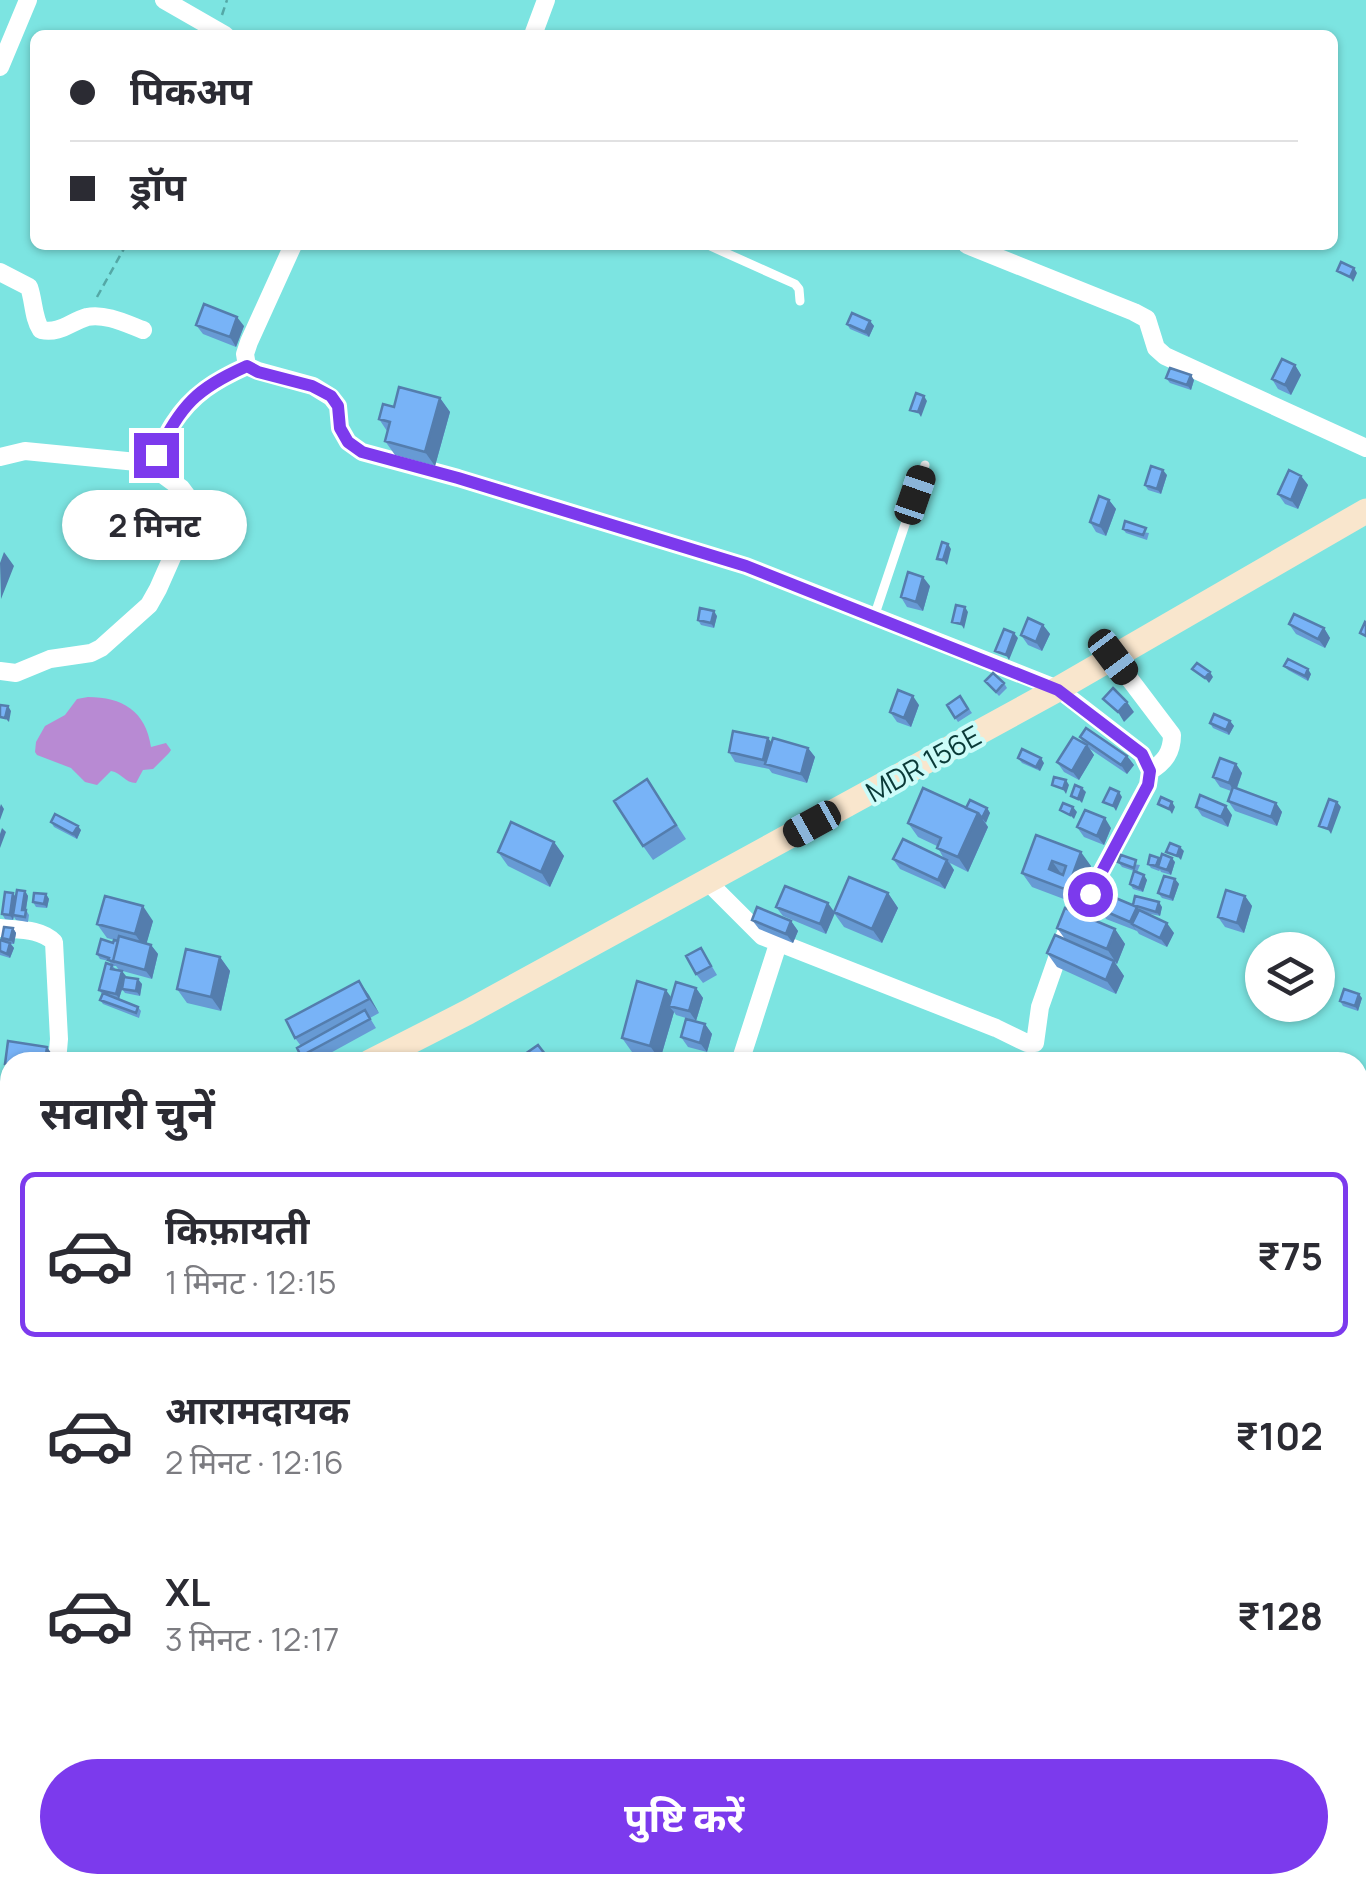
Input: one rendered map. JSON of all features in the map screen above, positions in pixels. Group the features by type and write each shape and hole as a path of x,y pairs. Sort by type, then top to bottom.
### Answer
{"main road":[{"name":"MDR 156E","path":"390,1052 1058,690 1366,512"}],"street":[{"path":"0,67 28,0"},
{"path":"164,0 215,30"},
{"path":"535,30 546,0"},
{"path":"247,366 249,342 291,250"},
{"path":"979,250 1134,312 1146,319 1156,348 1164,356 1366,448"},
{"path":"0,272 29,288 40,330 52,332 88,317 120,321 143,330"},
{"path":"147,463 197,394 215,380 247,366"},
{"path":"247,366 312,386 331,396 338,406 340,428 348,442 362,452 746,566 1058,690 1142,754 1150,771 1148,785 1090,894 1068,924 1040,1006 1035,1044 1039,1052"},
{"path":"0,457 25,451 147,463 182,488 188,508 181,537 149,605 101,648 50,659 16,672 0,671"},
{"path":"1113,657 1172,735 1167,757 1150,771"},
{"path":"707,881 762,936 1035,1044"},
{"path":"0,928 48,935 54,942 58,1052"},
{"path":"743,1052 779,942"}],"lane":[{"path":"719,250 796,284 800,302"},
{"path":"874,616 925,465"}],"path":[{"path":"88,317 123,250"}],"shaded area":[{"path":"77,699 122,703 144,724 151,747 166,743 171,750 153,769 143,770 136,783 111,771 97,785 85,782 71,768 35,752 45,726 65,715"}],"building":[{"path":"1341,262 1354,268 1350,277 1337,271"},
{"path":"204,304 237,317 230,337 196,325"},
{"path":"852,313 870,321 865,332 847,324"},
{"path":"1282,359 1295,365 1285,385 1272,379"},
{"path":"1170,368 1191,375 1187,385 1166,378"},
{"path":"399,387 440,398 425,452 385,441 390,422 379,419 383,404 394,407"},
{"path":"916,393 924,396 918,412 910,410"},
{"path":"1151,466 1163,470 1157,489 1145,485"},
{"path":"1289,470 1301,476 1291,500 1278,494"},
{"path":"1099,496 1109,500 1100,526 1090,522"},
{"path":"1125,521 1146,528 1143,535 1123,529"},
{"path":"942,542 948,544 943,560 937,559"},
{"path":"908,572 923,577 916,602 901,597"},
{"path":"956,605 965,607 961,624 952,622"},
{"path":"700,608 714,611 711,623 698,620"},
{"path":"1294,614 1324,628 1318,639 1289,624"},
{"path":"1028,618 1043,625 1036,642 1021,635"},
{"path":"1004,629 1014,633 1006,655 995,651"},
{"path":"1288,659 1308,669 1305,676 1284,666"},
{"path":"1197,663 1210,672 1205,678 1192,669"},
{"path":"993,673 1004,683 996,692 985,681"},
{"path":"1113,688 1127,702 1118,712 1103,699"},
{"path":"898,690 913,696 904,718 890,712"},
{"path":"960,696 968,709 955,718 947,705"},
{"path":"0,705 8,706 5,718 0,717"},
{"path":"1214,714 1230,721 1226,730 1210,723"},
{"path":"1086,728 1127,756 1121,765 1080,737"},
{"path":"733,731 768,738 763,760 729,752"},
{"path":"1073,737 1087,745 1072,771 1057,762"},
{"path":"773,738 808,748 801,774 765,764"},
{"path":"1022,749 1041,758 1036,767 1018,758"},
{"path":"1220,758 1236,764 1229,783 1213,777"},
{"path":"1054,777 1066,780 1063,789 1052,785"},
{"path":"647,779 676,825 643,846 614,801"},
{"path":"1075,785 1082,788 1078,799 1071,796"},
{"path":"1233,787 1276,803 1271,817 1228,801"},
{"path":"923,788 978,813 958,857 937,848 941,838 908,823"},
{"path":"1110,788 1119,792 1113,806 1103,802"},
{"path":"1200,795 1226,806 1221,817 1196,807"},
{"path":"1161,797 1172,802 1169,809 1158,804"},
{"path":"1329,799 1337,802 1328,829 1319,826"},
{"path":"970,800 987,808 982,818 966,808"},
{"path":"1063,803 1073,807 1070,815 1060,810"},
{"path":"1085,810 1105,818 1097,836 1077,827"},
{"path":"55,814 78,826 73,834 51,822"},
{"path":"511,822 554,842 541,872 498,852"},
{"path":"1036,835 1081,852 1067,890 1022,873","holes":["1052,861 1066,866 1063,875 1049,869"]},
{"path":"903,839 947,860 938,880 893,859"},
{"path":"1170,843 1180,847 1177,856 1166,852"},
{"path":"1162,854 1172,858 1167,870 1158,867"},
{"path":"1121,855 1136,860 1134,868 1118,862"},
{"path":"1150,855 1159,858 1156,866 1148,864"},
{"path":"1134,871 1144,875 1139,888 1130,884"},
{"path":"1164,876 1175,879 1170,897 1158,893"},
{"path":"849,877 888,893 872,929 834,912"},
{"path":"785,886 828,903 820,924 776,907"},
{"path":"17,890 25,891 25,917 13,915"},
{"path":"1226,890 1245,896 1237,923 1218,917"},
{"path":"5,892 13,893 10,915 2,914"},
{"path":"34,893 46,894 44,904 33,902"},
{"path":"1106,894 1137,907 1130,922 1100,909"},
{"path":"105,896 143,906 135,934 97,924"},
{"path":"1135,896 1159,902 1156,912 1133,905"},
{"path":"757,907 791,921 786,934 752,920"},
{"path":"1065,908 1115,929 1107,949 1057,928"},
{"path":"1139,910 1167,923 1160,938 1132,924"},
{"path":"4,927 13,928 10,940 2,938"},
{"path":"1055,935 1114,961 1106,980 1047,953"},
{"path":"119,936 151,945 145,970 113,961"},
{"path":"101,939 118,941 115,962 97,954"},
{"path":"0,940 10,943 7,954 0,951"},
{"path":"701,948 711,966 696,974 686,956"},
{"path":"186,949 220,957 211,997 177,989"},
{"path":"106,963 112,965 111,969 122,971 116,994 99,990"},
{"path":"124,977 138,979 136,991 122,989"},
{"path":"359,981 369,999 295,1038 286,1020"},
{"path":"637,981 666,990 650,1046 622,1038"},
{"path":"676,982 696,988 689,1011 669,1006"},
{"path":"1344,989 1359,994 1355,1006 1340,1001"},
{"path":"103,993 138,1007 136,1013 100,1000"},
{"path":"365,1010 370,1019 308,1052 299,1052 297,1048"},
{"path":"686,1019 705,1024 700,1043 681,1037"},
{"path":"8,1041 47,1047 46,1052 7,1052"}],"route":[{"path":"156,455 174,422 197,394 215,380 247,366 312,386 331,396 338,406 340,428 348,442 362,452 746,566 1058,690 1142,754 1150,771 1148,785 1090,894"}]}
